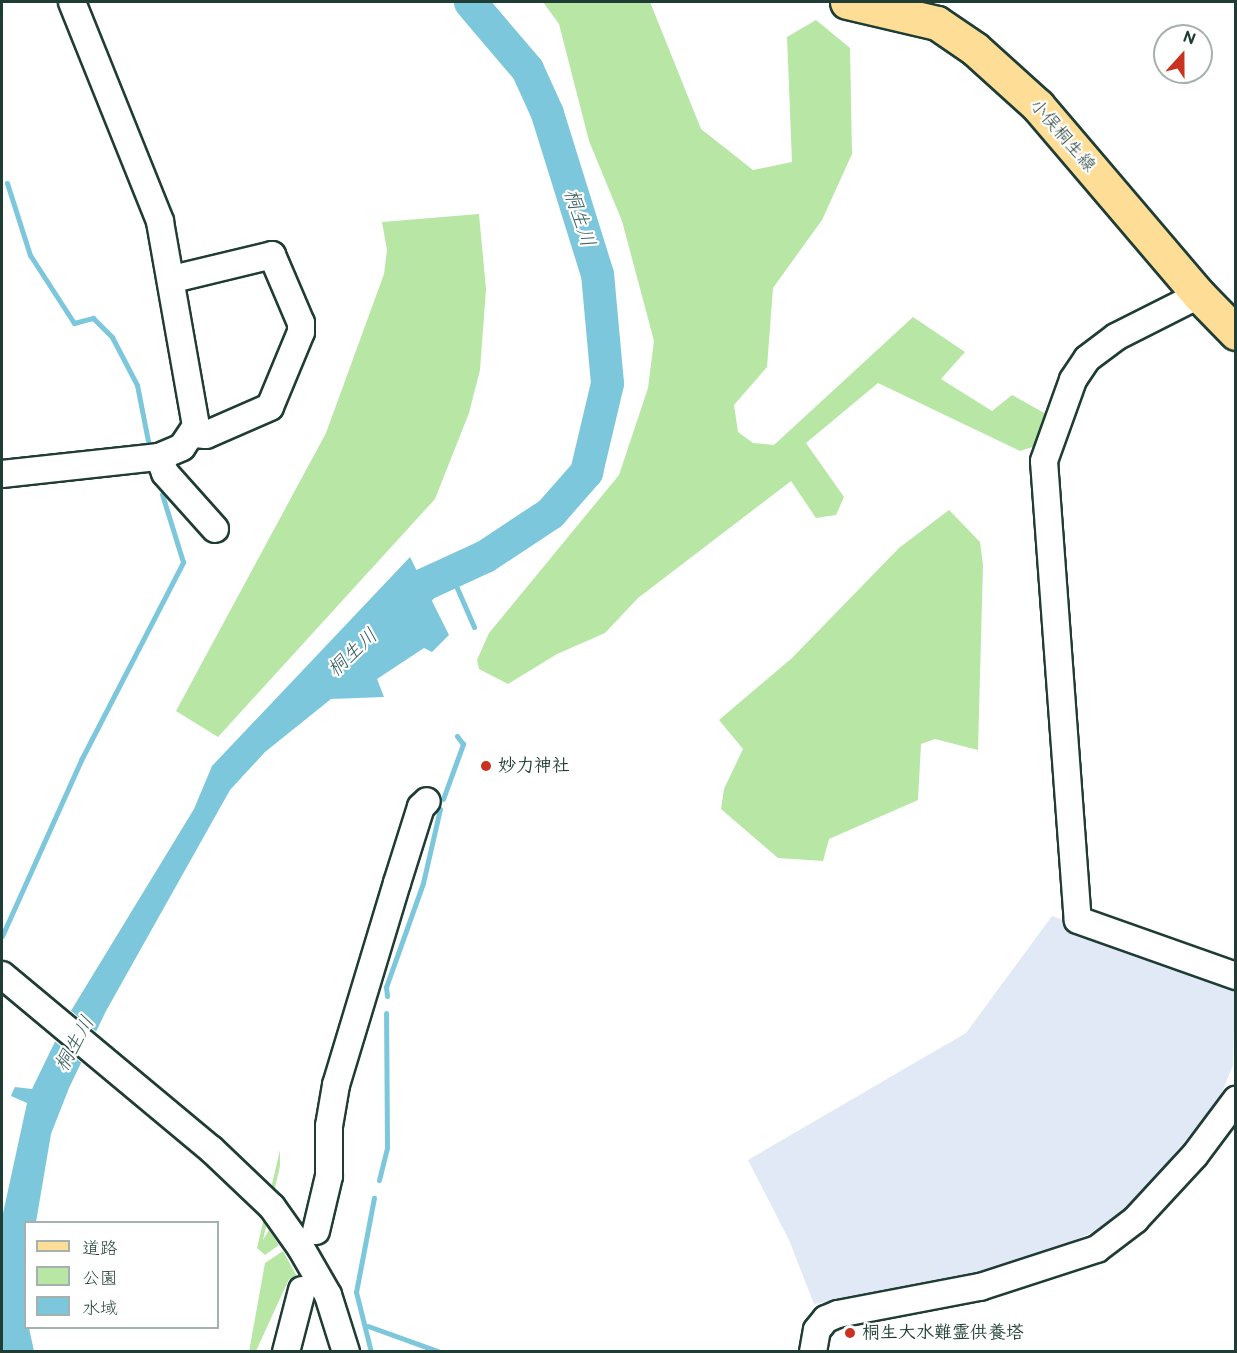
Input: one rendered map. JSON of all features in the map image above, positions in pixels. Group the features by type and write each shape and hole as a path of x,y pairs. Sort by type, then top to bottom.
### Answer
{"main road":[{"name":"小俣桐生線","path":"847,2 937,23 975,49 1038,106 1199,296 1236,333"}],"street":[{"path":"4,468 159,457 176,452 194,434 195,417 173,279 160,221 72,2"},
{"path":"173,279 272,255 301,323 301,332 270,407 264,412 206,435 194,434"},
{"path":"1199,296 1116,337 1087,359 1073,380 1044,461 1078,920 1236,976"},
{"path":"159,457 165,473 215,529"},
{"path":"316,1231 329,1176 329,1126 336,1085 421,807 427,801"},
{"path":"2,975 211,1149 272,1207 301,1248 328,1295 345,1352"},
{"path":"813,1352 817,1330 826,1319 838,1314 980,1287 1097,1249 1135,1220 1195,1155 1236,1100"},
{"path":"286,1352 302,1290"}],"shaded area":[{"path":"1052,916 1235,985 1233,1065 1218,1102 1131,1205 1106,1227 1019,1263 943,1285 814,1304 789,1240 748,1160 966,1033"}],"green space":[{"path":"543,2 650,2 701,129 753,170 792,162 787,37 816,20 850,48 852,154 822,220 773,288 767,367 734,405 738,432 753,443 774,445 913,317 965,352 941,379 992,411 1012,395 1048,415 1042,444 1020,451 878,383 806,443 844,497 836,515 816,518 791,481 638,598 605,633 557,654 508,684 479,669 477,660 489,633 619,475 648,388 654,341 622,221 589,141 559,24"},
{"path":"479,214 486,289 480,370 469,413 435,499 218,737 176,711 326,433 384,274 387,250 382,222"},
{"path":"949,510 980,542 983,565 978,750 935,739 921,744 918,800 829,839 823,861 778,858 721,809 724,789 743,749 719,720 792,658 899,548"},
{"path":"280,1150 280,1166 263,1240 269,1230 279,1245 265,1255 257,1248"},
{"path":"283,1251 307,1295 289,1279 256,1351 249,1352 265,1263"}],"water":[{"path":"410,557 449,635 432,652 424,648 377,679 384,697 331,699 265,752 230,790 106,1011 69,1088 51,1134 36,1221 24,1221 24,1329 29,1329 34,1351 2,1352 2,1218 27,1103 11,1096 15,1087 32,1089 66,1019 194,809 212,766"}],"pier":[{"path":"69,1009 99,1034 84,1065 52,1039"}],"waterway":[{"name":"桐生川","path":"392,616 424,584 485,556 550,513 586,472 607,383 597,274 547,113 527,69 470,2"},
{"path":"7,183 30,255 74,323 93,318 112,337 137,385 149,446"},
{"path":"2,936 81,760 183,562 162,494"},
{"path":"450,572 474,627"},
{"path":"443,799 463,744 457,736"},
{"path":"387,996 386,987 423,883 440,809"},
{"path":"379,1180 387,1147 386,1013"},
{"path":"371,1352 356,1292 374,1198"},
{"path":"368,1326 440,1352"}],"place":[{"name":"妙力神社","path":"486,766"},
{"name":"桐生大水難霊供養塔","path":"850,1333"}]}
